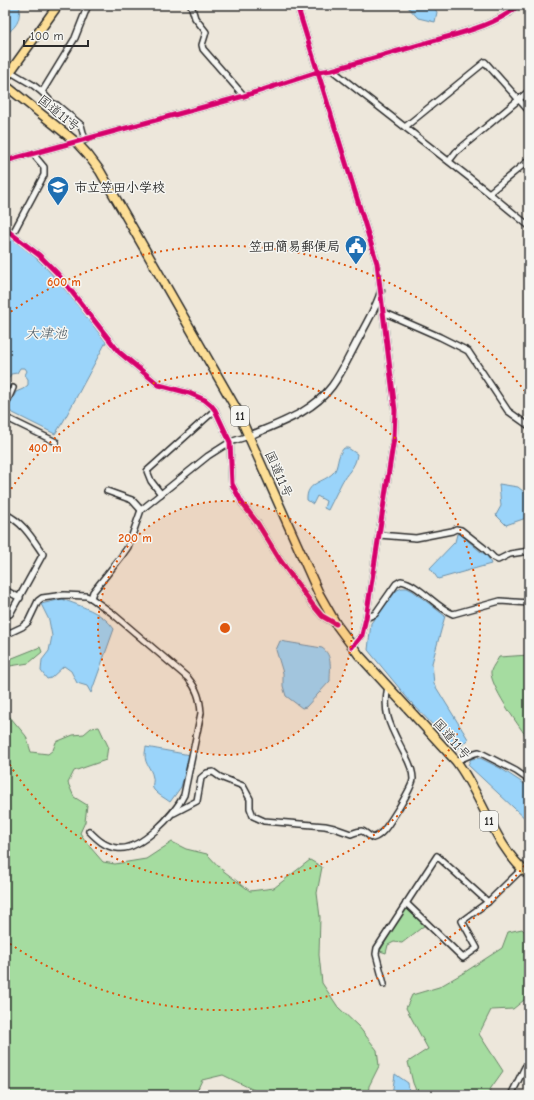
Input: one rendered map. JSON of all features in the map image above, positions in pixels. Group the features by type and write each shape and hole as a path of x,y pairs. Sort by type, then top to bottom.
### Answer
{"main road":[{"path":"5,79 58,5"},
{"name":"国道11号","path":"5,85 76,142 88,155 105,180 224,386 249,436 319,594 336,624 352,647 456,761 463,771 501,844 529,875"}],"street":[{"path":"42,92 76,38 88,5"},
{"path":"191,5 195,18 206,32 202,45 203,49 244,96"},
{"path":"297,5 377,263 395,410 394,438 366,618 362,635 352,647"},
{"path":"504,5 509,13"},
{"path":"5,161 244,96 318,72 332,70 464,32 495,20 509,13 519,5"},
{"path":"404,127 485,62 529,111"},
{"path":"332,70 449,161 529,226"},
{"path":"11,72 33,85 52,103 81,125 85,140"},
{"path":"449,161 456,152 529,92"},
{"path":"12,235 44,175 44,167 32,154"},
{"path":"489,193 529,160"},
{"path":"6,230 39,255 57,273 119,352 159,385 205,400 215,410 230,442 232,484 242,503 258,524 280,560 314,607 322,616 336,624"},
{"path":"91,598 93,592 125,552 141,510 208,456 230,442 249,436 296,416 321,398 331,387 345,365 381,291"},
{"path":"383,312 440,337 468,352 508,410 529,426"},
{"path":"5,406 13,388"},
{"path":"161,494 151,481 147,471 215,410"},
{"path":"5,421 11,420 56,442"},
{"path":"107,491 132,500 141,510"},
{"path":"5,514 13,518 23,527 43,554 20,598 10,614 5,616"},
{"path":"379,535 416,538 456,529 460,530 498,560 510,554 529,551"},
{"path":"366,618 375,614 396,584 401,582 411,584 446,611 453,614 500,601 529,603"},
{"path":"5,590 20,598"},
{"path":"5,635 22,627 28,622 38,601 42,598 64,595 91,598 112,613 188,678 196,688 201,712 184,795 180,803 158,828 133,846 118,849 108,846 99,841 88,831"},
{"path":"170,815 197,801 201,778 207,773 213,772 220,777 243,786 250,799 250,812 253,816 264,821 325,826 351,834 363,830 373,838 377,837 389,824 401,806 413,780 407,759 393,732 386,712 385,702 388,686"},
{"path":"456,761 479,752 516,771 529,780"},
{"path":"384,984 376,954 377,948 437,856 488,902"},
{"path":"406,903 463,958 477,948 462,921 488,902 522,869"},
{"path":"511,1095 525,1067 529,1063"}],"green space":[{"path":"40,647 42,652 29,663 10,666 5,672 5,661"},
{"path":"529,655 529,737 526,736 499,694 494,685 491,671 499,657"},
{"path":"5,711 26,736 31,752 48,754 53,750 56,742 73,735 84,734 91,728 99,727 108,746 106,760 74,771 68,783 74,797 87,805 85,822 80,833 103,862 115,864 146,859 172,842 186,849 207,854 221,869 250,891 274,888 310,860 322,867 317,893 320,917 319,955 322,983 338,1007 359,1027 377,1050 379,1066 369,1086 368,1095 264,1095 223,1075 202,1080 195,1095 97,1095 92,1090 84,1095 5,1095"},
{"path":"405,908 425,925 402,943 394,942 388,945 386,953 380,951"},
{"path":"522,929 529,936 529,996 513,1009 491,1010 479,1034 503,1071 486,1095 418,1095 413,1083 408,1062 428,1049 406,1008 412,995 439,987 465,972 502,948 508,932"}],"water":[{"path":"5,5 20,5 18,22 6,35 5,34"},
{"path":"406,5 432,5 437,12 435,22 418,18"},
{"name":"大津池","path":"5,234 34,256 47,269 60,283 106,342 55,434 7,410 16,392 28,385 28,379 25,375 27,371 25,368 20,368 17,373 11,374 8,380 10,391 5,402"},
{"path":"344,448 348,448 357,454 355,463 343,480 328,510 324,508 326,501 317,496 313,504 307,500 307,494 312,486 335,471 341,451"},
{"path":"499,484 518,487 529,496 529,517 506,525 496,515 501,506"},
{"path":"457,534 460,534 481,552 487,555 491,564 438,579 430,568 455,542"},
{"path":"407,588 413,591 445,616 432,663 434,684 468,739 457,750 409,700 368,650 371,623 397,590"},
{"path":"62,599 83,607 104,618 114,629 91,693 87,686 77,683 71,671 64,666 51,678 47,679 41,671 42,660 49,651 52,636 49,620 41,604"},
{"path":"280,641 322,648 328,655 330,663 330,681 306,707 302,708 286,696 283,686 283,673 276,650"},
{"path":"146,747 190,755 181,787 170,802 157,793 153,788 152,774 145,758"},
{"path":"480,758 500,768 529,787 529,822 468,765 471,759"},
{"path":"395,1074 408,1083 409,1095 392,1095"}],"cycle path":[{"path":"297,5 377,263 395,410 394,438 366,618 362,635 352,647"},
{"path":"5,161 244,96 318,72 332,70 463,33 499,19 519,5"},
{"path":"5,229 39,255 57,273 119,352 159,385 189,393 205,400 211,405 215,410 230,442 232,484 242,503 258,524 280,560 312,604 322,616 336,624"}],"place":[{"name":"市立笠田小学校","path":"58,206"},
{"name":"笠田簡易郵便局","path":"356,266"}]}
